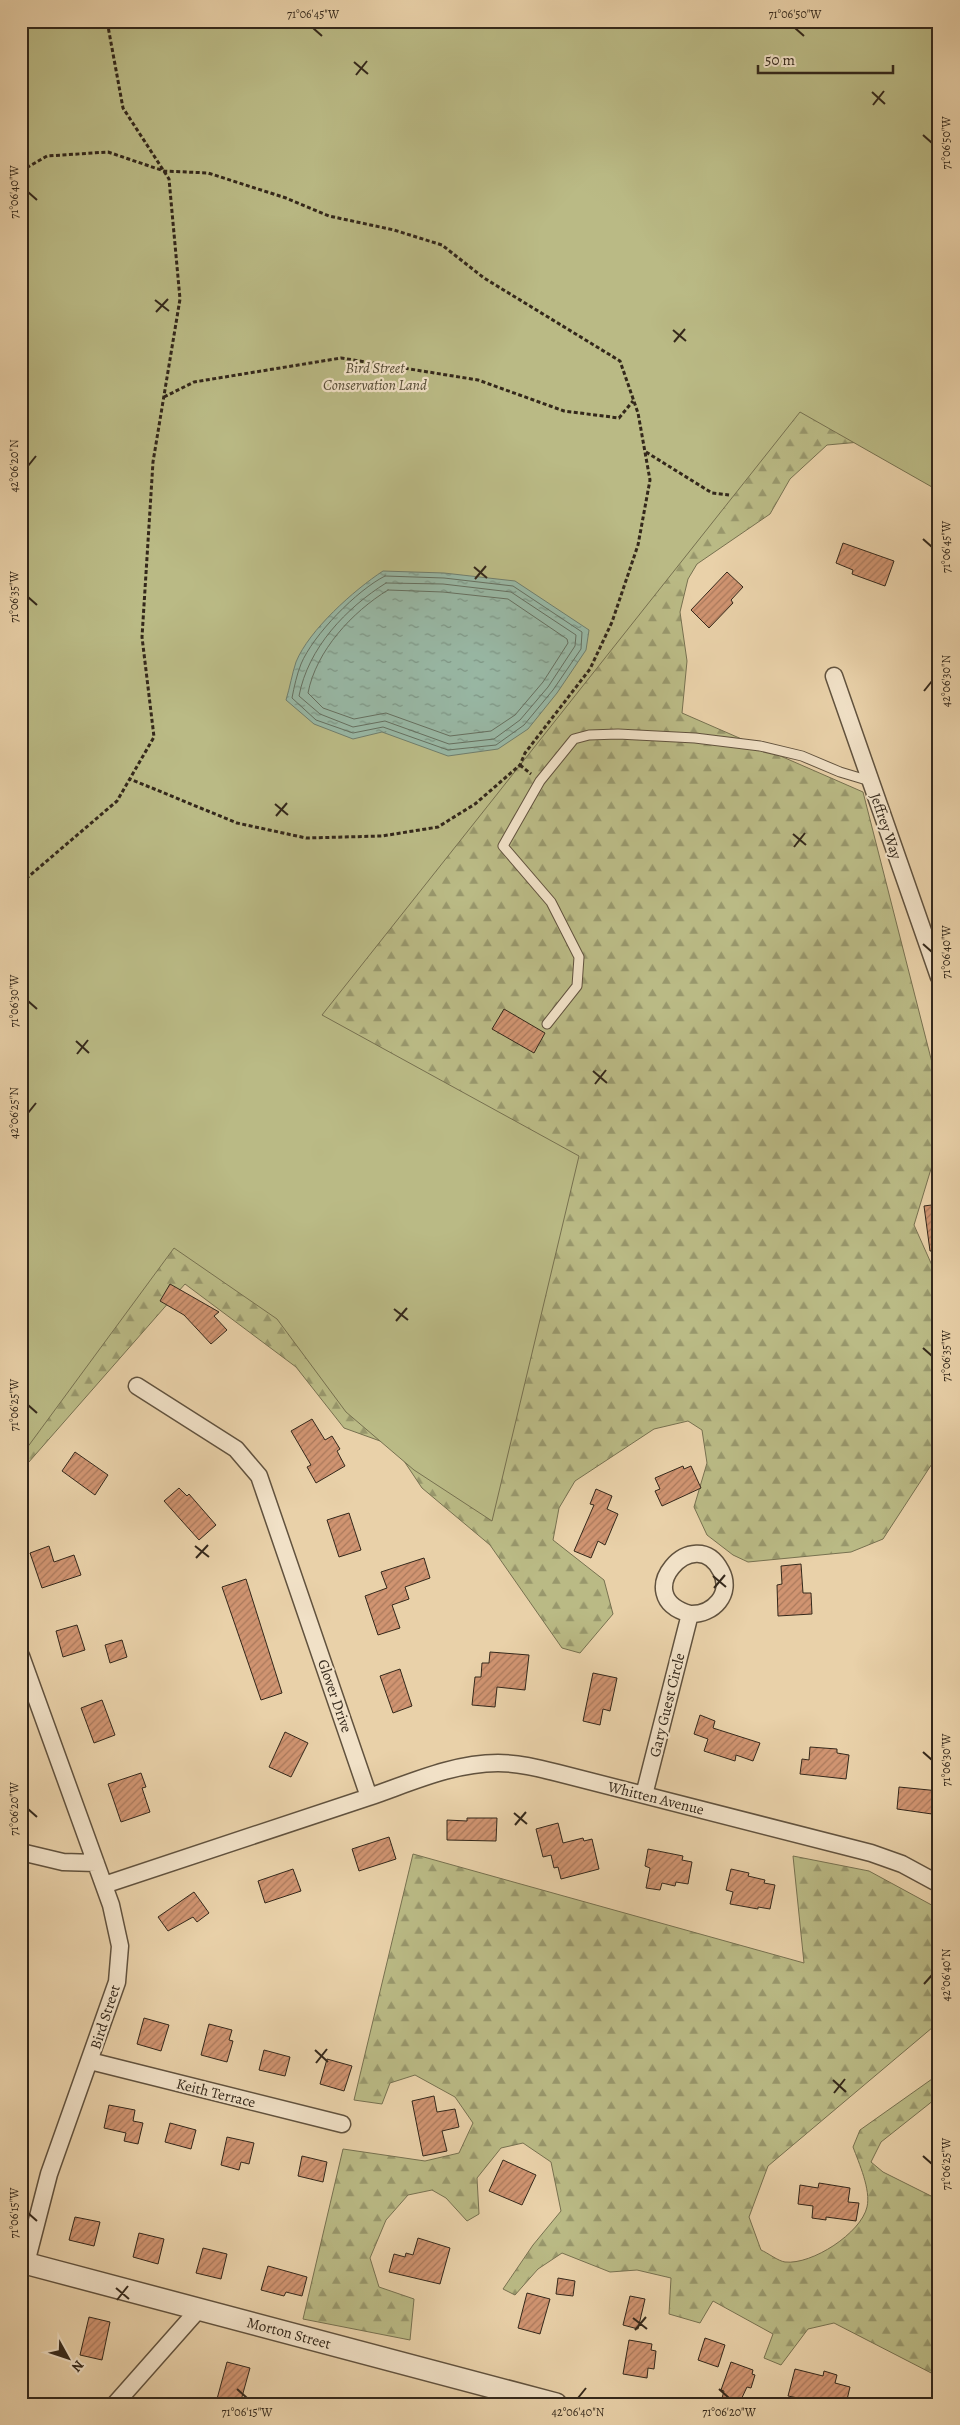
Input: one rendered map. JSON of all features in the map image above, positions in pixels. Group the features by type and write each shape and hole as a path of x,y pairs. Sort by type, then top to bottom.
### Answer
{"street":[{"name":"Jeffrey Way","path":"834,676 939,977"},
{"name":"Glover Drive","path":"136,1386 236,1449 259,1476 368,1797"},
{"name":"Gary Guest Circle","path":"644,1795 690,1614"},
{"name":"Bird Street","path":"21,1656 113,1911 120,1946 117,1982 49,2174 23,2263"},
{"name":"Whitten Avenue","path":"368,1797 448,1770 475,1764 498,1763 539,1768 870,1853 902,1864 939,1884"},
{"path":"104,1885 368,1797"},
{"path":"21,1852 63,1862 96,1863"},
{"name":"Keith Terrace","path":"90,2061 342,2124"},
{"name":"Morton Street","path":"23,2263 542,2402"},
{"path":"115,2404 199,2309"}],"lane":[{"path":"547,1024 577,986 579,957 551,902 504,846 540,781 574,739 590,735 618,734 695,738 760,746 802,756 840,772 870,781"}],"path":[{"path":"21,882 117,801 154,737 142,637 154,462 180,299 169,179 123,108 106,21"},
{"path":"21,171 47,156 108,152 164,171 208,173 286,198 329,216 394,230 442,245 484,278 620,361 633,401 645,451 650,480 638,544 612,622 590,669 524,753 520,765 475,804 438,827 382,836 306,838 237,823 130,779"},
{"path":"164,397 194,382 341,358 478,380 564,411 619,418 633,401"},
{"path":"645,451 712,493 729,495"}],"green space":[{"name":"Bird Street Conservation Land","path":"21,21 939,21 860,442 827,445 790,479 770,514 697,564 688,579 680,612 687,661 682,713 863,792 939,1090 934,1159 914,1225 939,1281 939,1453 883,1539 851,1552 748,1562 733,1555 707,1535 694,1507 707,1463 702,1430 688,1421 654,1429 575,1481 559,1508 553,1540 604,1580 613,1614 580,1653 562,1648 490,1545 422,1488 394,1446 344,1428 296,1367 185,1284 21,1471"},
{"name":"Bird Street Conservation Land","path":"21,21 939,21 939,491 800,412 322,1015 579,1156 492,1521 414,1470 346,1412 277,1319 174,1248 21,1456"},
{"path":"413,1854 804,1963 793,1856 869,1871 939,1909 939,2022 768,2166 749,2217 761,2250 785,2262 796,2262 821,2253 846,2237 863,2217 868,2200 866,2185 853,2147 860,2130 932,2079 939,2091 939,2096 881,2142 871,2162 883,2172 933,2197 939,2202 939,2377 834,2323 808,2329 781,2365 764,2358 773,2334 713,2301 700,2323 669,2314 671,2278 637,2270 610,2272 562,2253 538,2269 515,2295 503,2289 533,2245 561,2211 551,2162 523,2143 501,2148 477,2178 479,2214 467,2221 446,2198 432,2190 408,2195 386,2220 370,2258 379,2287 414,2299 410,2340 303,2319 343,2149 425,2161 459,2153 473,2123 455,2097 415,2075 390,2083 382,2104 354,2100"}],"water":[{"path":"383,571 444,573 515,581 589,630 586,650 557,693 528,729 498,749 448,756 382,732 353,739 314,724 286,700 296,662 311,637 333,612"}],"building":[{"path":"843,543 894,561 885,586 852,574 853,570 836,563"},
{"path":"727,572 743,587 731,600 733,603 709,628 691,610"},
{"path":"504,1009 545,1033 534,1053 492,1029"},
{"path":"939,1204 939,1251 930,1251 924,1206"},
{"path":"170,1284 219,1312 214,1316 227,1330 211,1344 184,1315 160,1301"},
{"path":"312,1419 325,1440 332,1436 340,1449 337,1451 345,1466 316,1483 307,1467 311,1465 291,1431"},
{"path":"75,1452 108,1475 95,1495 62,1471"},
{"path":"683,1466 684,1469 691,1466 701,1488 662,1506 655,1491 660,1489 655,1478"},
{"path":"179,1488 187,1496 189,1494 216,1525 199,1540 164,1501"},
{"path":"596,1489 612,1496 607,1509 618,1514 605,1545 598,1541 591,1558 574,1551 594,1505 590,1504"},
{"path":"349,1513 361,1550 339,1557 327,1520"},
{"path":"49,1546 54,1562 74,1555 81,1575 42,1588 30,1553"},
{"path":"424,1558 430,1578 405,1587 409,1599 392,1605 400,1628 378,1635 365,1596 387,1588 381,1572"},
{"path":"801,1564 803,1593 811,1593 812,1614 778,1616 777,1585 782,1584 781,1566"},
{"path":"246,1579 282,1693 261,1700 222,1587"},
{"path":"77,1625 85,1650 63,1657 56,1631"},
{"path":"122,1640 127,1657 110,1663 105,1645"},
{"path":"490,1652 529,1655 525,1690 497,1687 495,1707 472,1705 475,1677 481,1677 482,1663 489,1663"},
{"path":"400,1669 412,1706 393,1713 380,1676"},
{"path":"593,1673 617,1678 610,1711 603,1709 600,1725 583,1721"},
{"path":"102,1700 115,1735 94,1743 81,1708"},
{"path":"700,1715 715,1721 713,1728 760,1743 753,1761 736,1755 735,1761 704,1751 708,1739 694,1734"},
{"path":"285,1732 308,1743 291,1777 269,1767"},
{"path":"810,1747 837,1749 837,1753 849,1755 846,1779 800,1774 802,1759 809,1760"},
{"path":"141,1773 146,1787 142,1788 150,1812 121,1822 108,1784"},
{"path":"899,1787 939,1791 939,1815 897,1809"},
{"path":"467,1818 497,1818 496,1841 447,1840 447,1820 467,1821"},
{"path":"558,1823 563,1843 583,1838 584,1841 592,1839 599,1869 561,1879 558,1867 554,1868 551,1855 543,1857 536,1829"},
{"path":"389,1837 396,1859 359,1871 352,1849"},
{"path":"648,1849 683,1856 682,1860 692,1862 688,1884 676,1882 675,1886 662,1883 660,1890 646,1888 650,1868 645,1866"},
{"path":"293,1869 301,1891 265,1903 258,1881"},
{"path":"731,1869 749,1873 748,1876 765,1880 764,1883 775,1885 770,1909 730,1904 733,1892 726,1890"},
{"path":"194,1892 209,1913 197,1922 193,1917 168,1931 158,1917"},
{"path":"144,2018 169,2025 161,2051 137,2044"},
{"path":"209,2024 232,2030 229,2040 233,2041 227,2062 201,2055"},
{"path":"264,2050 290,2057 285,2076 259,2070"},
{"path":"327,2059 352,2066 344,2091 320,2084"},
{"path":"434,2096 437,2112 455,2109 459,2127 442,2131 447,2151 423,2156 412,2101"},
{"path":"109,2105 135,2110 133,2121 143,2123 138,2144 124,2141 126,2133 104,2128"},
{"path":"170,2123 196,2130 191,2149 165,2142"},
{"path":"227,2137 254,2143 249,2164 241,2162 239,2170 221,2165"},
{"path":"302,2156 327,2162 323,2182 298,2176"},
{"path":"503,2160 536,2175 522,2205 489,2191"},
{"path":"819,2183 850,2188 848,2202 859,2203 856,2221 826,2217 826,2220 812,2218 813,2206 798,2204 800,2185 818,2188"},
{"path":"75,2217 100,2222 94,2246 69,2240"},
{"path":"139,2233 164,2239 158,2264 133,2257"},
{"path":"418,2238 450,2248 440,2284 389,2272 394,2254 405,2257 406,2253 413,2255"},
{"path":"203,2248 227,2254 221,2279 196,2273"},
{"path":"268,2266 307,2277 302,2296 286,2292 284,2296 261,2290"},
{"path":"558,2278 575,2281 573,2296 556,2294"},
{"path":"527,2293 550,2299 540,2334 518,2328"},
{"path":"630,2296 645,2299 638,2329 623,2325"},
{"path":"89,2317 110,2322 102,2360 80,2355"},
{"path":"705,2338 725,2345 718,2367 698,2360"},
{"path":"629,2340 652,2344 651,2350 656,2351 654,2369 648,2368 647,2378 623,2374"},
{"path":"227,2362 250,2368 240,2404 217,2399"},
{"path":"731,2362 753,2370 752,2374 755,2375 751,2388 747,2387 739,2404 722,2398 724,2391 721,2390"},
{"path":"795,2369 823,2376 824,2371 837,2375 835,2383 850,2387 846,2404 797,2404 798,2398 788,2396"}]}
